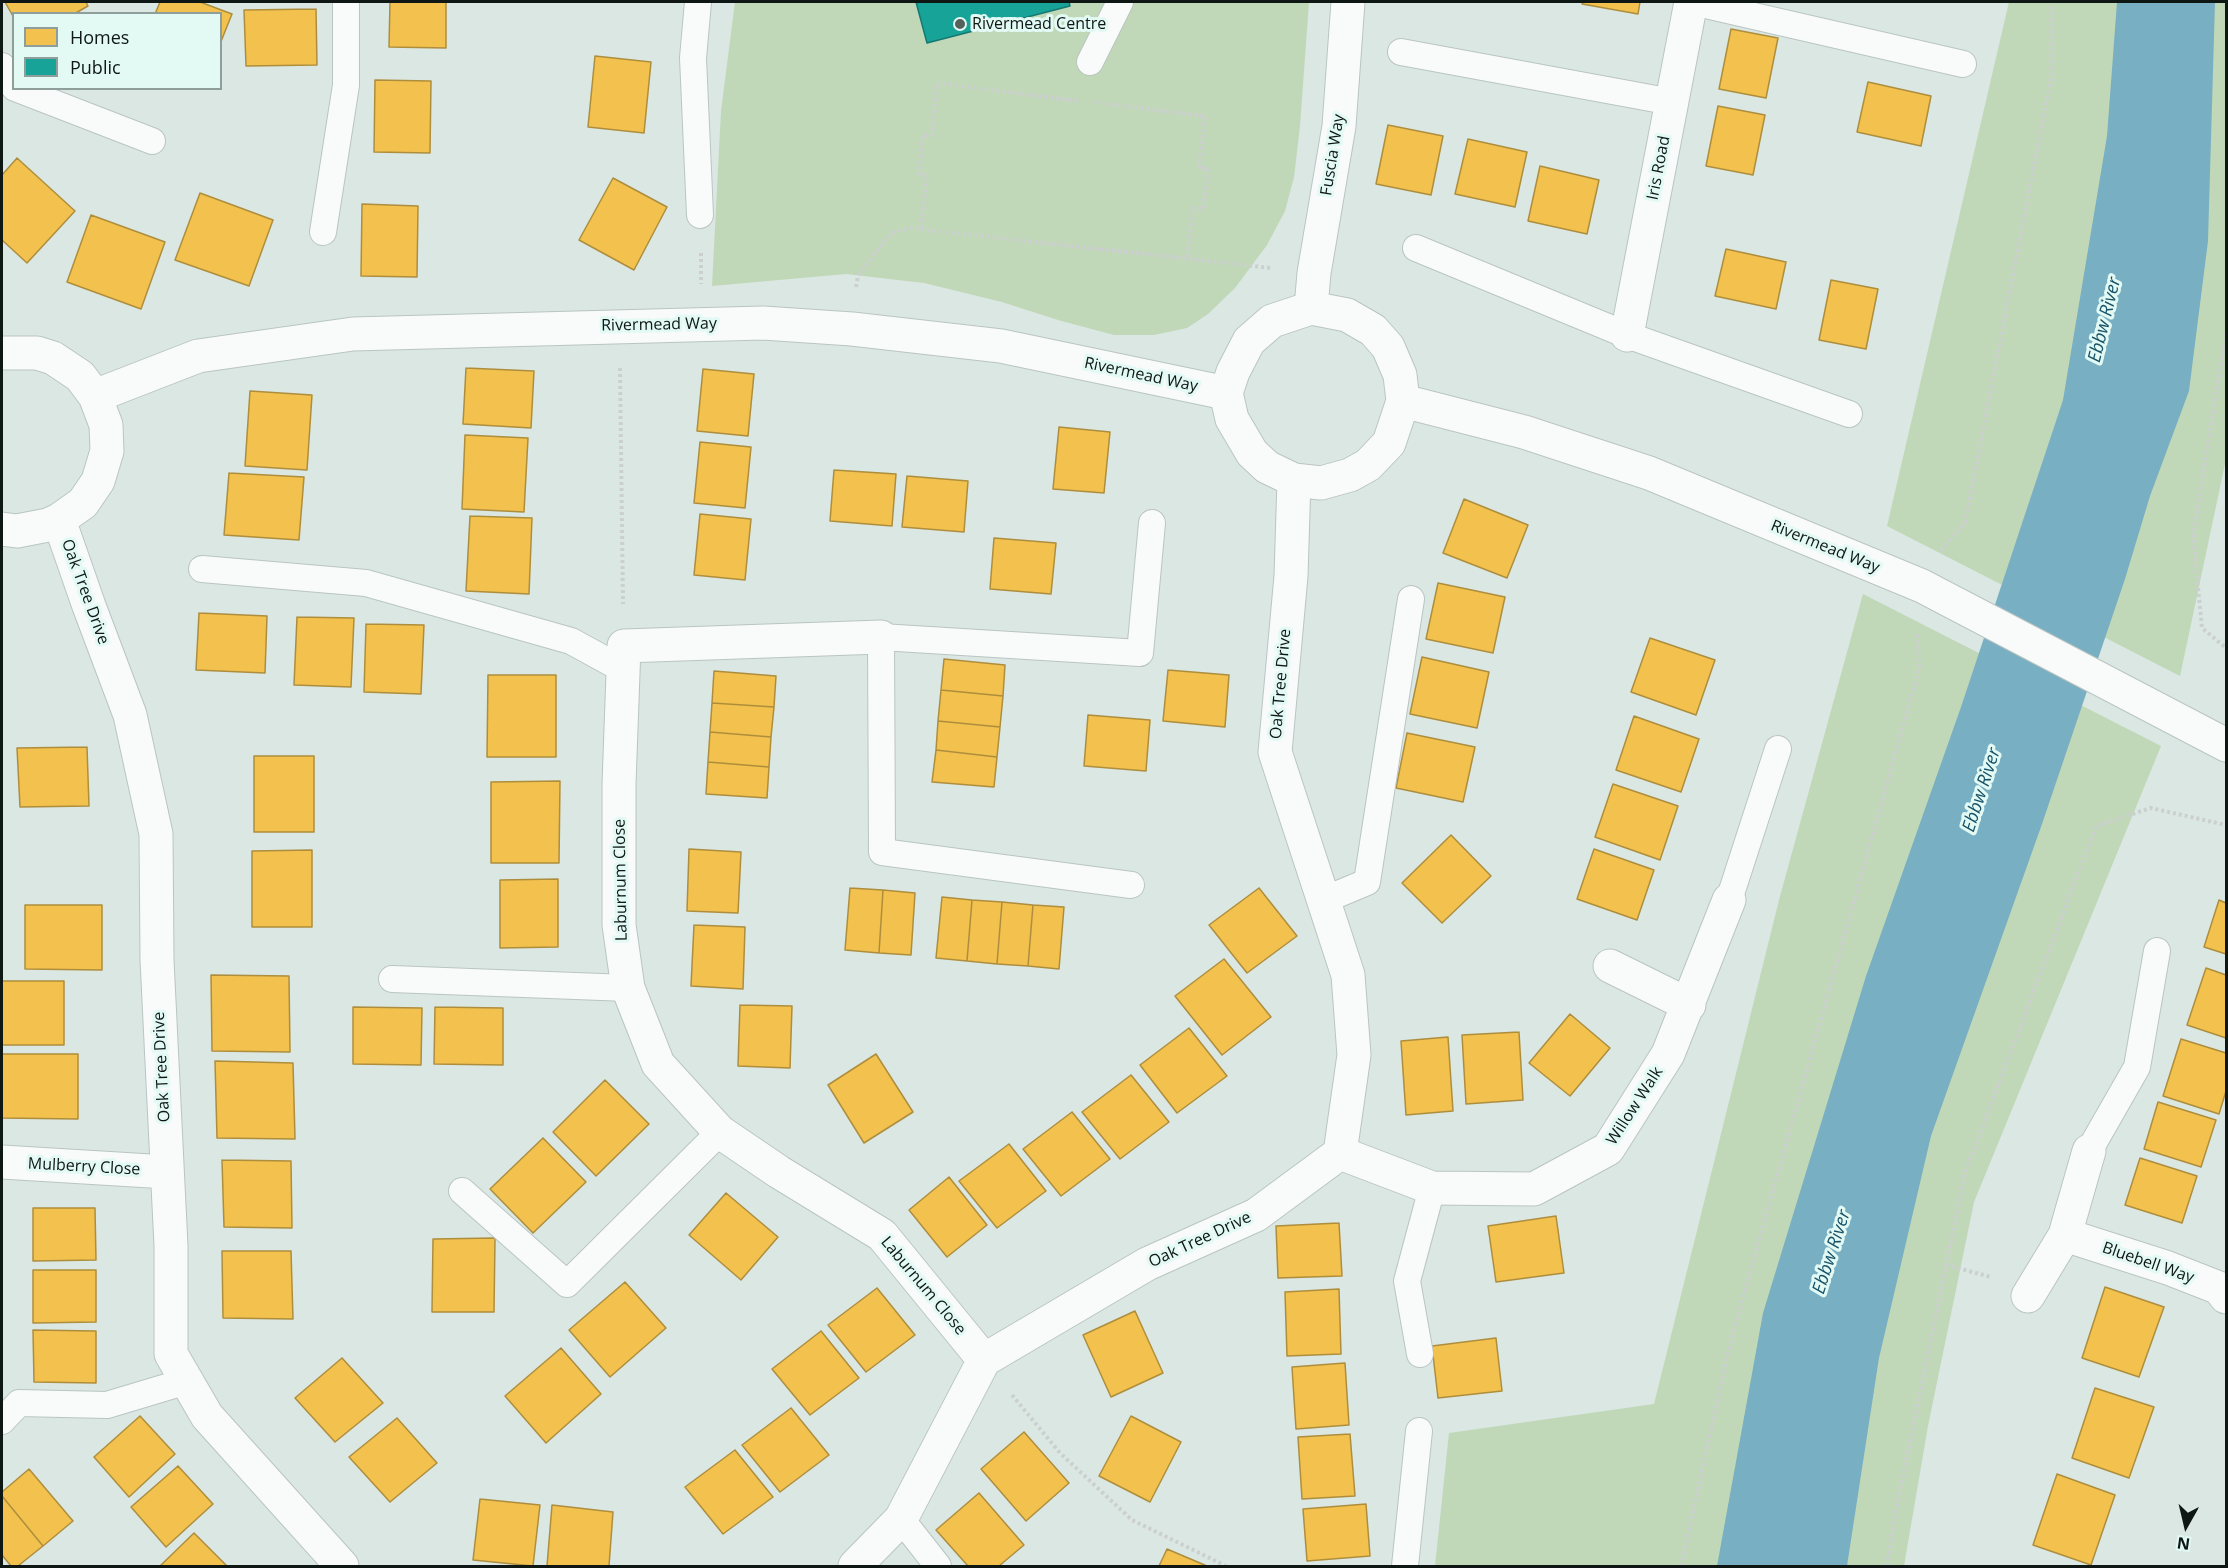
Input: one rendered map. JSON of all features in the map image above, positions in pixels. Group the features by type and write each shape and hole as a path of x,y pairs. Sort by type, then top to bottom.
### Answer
{"street":[{"name":"Fuscia Way","path":"1311,308 1314,273 1339,126 1343,2"},
{"name":"Iris Road","path":"1627,335 1692,2"},
{"path":"1311,308 1347,315 1373,330 1388,347 1400,375 1403,401 1389,443 1368,465 1350,475 1321,483 1294,480 1267,467 1252,453 1232,419 1226,393 1233,372 1249,341 1272,321 1311,308"},
{"name":"Rivermead Way","path":"95,396 198,356 353,334 619,325 763,323 852,329 1001,346 1226,393"},
{"path":"2,353 37,353 53,358 80,376 95,396 106,425 107,450 98,481 83,503 60,520 48,525 17,531 2,529"},
{"name":"Rivermead Way","path":"1403,401 1524,432 1649,473 1928,572 2226,745"},
{"name":"Oak Tree Drive","path":"984,1360 1147,1264 1256,1215 1340,1153 1353,1055 1348,975 1275,752 1291,576 1294,480"},
{"name":"Oak Tree Drive","path":"60,520 88,606 130,715 156,834 157,960 171,1246 171,1354 207,1416 342,1566"},
{"path":"624,658 881,637"},
{"name":"Laburnum Close","path":"624,658 619,784 619,925 628,988 657,1064 720,1132 779,1172 882,1235 984,1360"},
{"name":"Willow Walk","path":"1340,1153 1432,1188 1534,1189 1608,1149 1668,1054 1730,900"},
{"path":"1610,966 1689,1005"},
{"path":"2028,1296 2065,1235 2089,1151"},
{"name":"Mulberry Close","path":"2,1162 167,1172"},
{"name":"Bluebell Way","path":"2065,1235 2169,1268 2219,1288 2226,1297"},
{"path":"855,1566 901,1519 984,1360"}],"lane":[{"path":"323,232 346,85 346,2"},
{"path":"698,2 693,58 700,215"},
{"path":"1090,62 1120,2"},
{"path":"1692,2 1963,64"},
{"path":"1401,52 1672,102"},
{"path":"2,66 12,84"},
{"path":"19,90 152,141"},
{"path":"1416,248 1627,335 1849,414"},
{"path":"1131,885 882,852 881,637 1140,653 1152,523"},
{"path":"202,569 366,583 624,658"},
{"path":"1323,900 1367,882 1411,599"},
{"path":"1730,900 1778,749"},
{"path":"2089,1151 2137,1067 2157,951"},
{"path":"392,980 628,988"},
{"path":"462,1191 567,1284 720,1132"},
{"path":"1420,1354 1407,1281 1432,1188"},
{"path":"2,1421 19,1403 107,1406 187,1381"},
{"path":"1405,1566 1419,1431"},
{"path":"901,1519 938,1566"}],"path":[{"path":"1928,572 1965,523 2051,78 2052,2"},
{"path":"921,228 927,175 919,174 923,135 932,135 938,83 1205,116 1199,168 1208,169 1203,208 1193,208 1187,259"},
{"path":"700,215 702,324"},
{"path":"852,329 858,276 885,240 894,232 909,228 1314,273"},
{"path":"619,325 624,658"},
{"path":"2226,333 2193,536 2202,628 2226,648"},
{"path":"1681,1566 1729,1348 1919,669 1918,631"},
{"path":"1887,1566 1897,1504 1965,1173 2096,826 2151,808 2226,825"},
{"path":"984,1360 1060,1453 1132,1520 1226,1566"}],"green space":[{"path":"735,2 1309,2 1300,126 1294,177 1285,211 1267,245 1235,288 1208,314 1187,328 1154,335 1114,335 1002,302 924,283 846,274 712,286 721,111"},
{"path":"2009,2 2226,2 2226,459 2180,676 1887,526"},
{"path":"1863,594 2161,746 1974,1202 1928,1426 1904,1566 1435,1566 1449,1433 1654,1404 1779,900"}],"water":[{"name":"Ebbw River","path":"2117,2 2215,2 2208,241 2189,391 2150,496 2125,579 2042,824 1931,1136 1879,1358 1847,1566 1717,1566 1763,1313 1866,976 1961,707 2063,400 2107,136"}],"building: Homes":[{"path":"5,2 86,2 88,6 78,12 12,12 12,14"},
{"path":"160,2 200,2 232,14 222,39 222,12 156,12"},
{"path":"390,2 446,2 446,48 389,47"},
{"path":"1583,2 1640,2 1638,14 1582,4"},
{"path":"316,9 317,65 246,66 244,10"},
{"path":"1731,29 1778,38 1766,98 1719,89"},
{"path":"595,56 651,62 644,133 588,127"},
{"path":"375,80 431,81 430,153 374,152"},
{"path":"1868,82 1931,96 1921,146 1857,132"},
{"path":"1718,106 1765,115 1753,175 1706,166"},
{"path":"1388,125 1443,136 1431,195 1376,184"},
{"path":"1468,139 1527,152 1515,207 1455,194"},
{"path":"17,158 75,211 27,263 2,240 2,175"},
{"path":"1540,166 1599,180 1587,234 1528,221"},
{"path":"613,178 667,207 634,270 579,240"},
{"path":"200,193 273,220 249,286 175,260"},
{"path":"362,204 418,206 417,277 361,276"},
{"path":"91,215 165,242 141,309 67,282"},
{"path":"1726,249 1786,262 1776,309 1715,296"},
{"path":"1831,280 1878,289 1866,349 1819,340"},
{"path":"466,368 534,371 531,428 463,424"},
{"path":"703,369 754,374 748,436 697,431"},
{"path":"250,391 312,395 307,470 245,466"},
{"path":"1059,427 1110,432 1104,493 1053,489"},
{"path":"465,435 528,438 524,512 462,509"},
{"path":"700,442 751,447 745,508 694,503"},
{"path":"834,470 896,474 892,526 830,521"},
{"path":"229,473 304,477 299,540 224,535"},
{"path":"907,476 968,481 964,532 902,527"},
{"path":"1464,499 1528,525 1507,578 1443,553"},
{"path":"700,514 751,519 745,580 694,575"},
{"path":"470,516 532,518 529,594 466,591"},
{"path":"994,538 1056,543 1051,594 990,589"},
{"path":"1438,583 1505,597 1493,653 1426,639"},
{"path":"199,613 267,616 265,673 196,670"},
{"path":"297,617 354,618 351,687 294,685"},
{"path":"366,624 424,625 421,694 364,692"},
{"path":"1650,638 1715,660 1696,715 1631,692"},
{"path":"1422,657 1489,672 1477,728 1410,714"},
{"path":"944,659 1005,665 1003,696 941,690"},
{"path":"1168,670 1229,675 1225,727 1163,721"},
{"path":"714,671 776,676 774,707 712,703"},
{"path":"488,675 556,675 556,757 487,757"},
{"path":"941,690 1003,696 1000,727 938,721"},
{"path":"712,703 774,707 771,737 710,732"},
{"path":"1088,715 1150,720 1146,771 1084,766"},
{"path":"1634,716 1699,739 1681,792 1616,770"},
{"path":"938,721 1000,727 997,757 936,750"},
{"path":"710,732 771,737 769,767 708,762"},
{"path":"1407,733 1475,747 1463,802 1396,788"},
{"path":"87,747 89,806 20,807 17,748"},
{"path":"936,750 997,757 994,787 932,782"},
{"path":"254,756 314,756 314,832 254,832"},
{"path":"708,762 769,767 767,798 706,794"},
{"path":"560,781 559,863 491,863 491,782"},
{"path":"1613,784 1678,806 1660,860 1595,837"},
{"path":"1451,835 1491,876 1442,923 1402,883"},
{"path":"689,849 741,852 738,913 687,911"},
{"path":"1594,849 1654,870 1637,920 1577,899"},
{"path":"312,850 312,927 252,927 252,851"},
{"path":"558,879 558,947 500,948 500,880"},
{"path":"850,888 883,890 879,953 845,950"},
{"path":"1259,888 1297,936 1247,973 1209,925"},
{"path":"883,890 915,893 911,955 879,953"},
{"path":"942,897 972,900 967,961 936,958"},
{"path":"972,900 1002,902 997,964 967,961"},
{"path":"2219,900 2226,903 2226,954 2204,947"},
{"path":"1002,902 1033,905 1028,966 997,964"},
{"path":"25,905 102,905 102,970 25,969"},
{"path":"1033,905 1064,907 1059,969 1028,966"},
{"path":"694,925 745,927 743,989 691,986"},
{"path":"1224,959 1271,1017 1222,1055 1175,996"},
{"path":"2206,968 2226,975 2226,1038 2187,1025"},
{"path":"211,975 289,976 290,1052 212,1051"},
{"path":"2,981 64,981 64,1045 2,1045"},
{"path":"740,1005 792,1006 790,1068 738,1066"},
{"path":"353,1007 422,1008 421,1065 353,1064"},
{"path":"435,1007 503,1008 503,1065 434,1064"},
{"path":"1570,1014 1610,1048 1570,1096 1529,1063"},
{"path":"1189,1028 1227,1076 1177,1113 1140,1065"},
{"path":"1519,1032 1523,1100 1466,1104 1462,1035"},
{"path":"1448,1037 1453,1111 1406,1115 1401,1041"},
{"path":"2181,1039 2226,1053 2226,1091 2219,1114 2163,1096"},
{"path":"2,1054 78,1054 78,1119 2,1118"},
{"path":"876,1054 913,1112 864,1143 828,1085"},
{"path":"215,1061 293,1063 295,1139 217,1138"},
{"path":"1131,1075 1169,1122 1120,1159 1082,1112"},
{"path":"605,1080 649,1124 596,1176 553,1132"},
{"path":"2158,1102 2216,1120 2201,1167 2144,1149"},
{"path":"1072,1112 1110,1159 1061,1196 1023,1149"},
{"path":"543,1138 586,1182 533,1233 490,1189"},
{"path":"1009,1144 1046,1191 997,1228 959,1181"},
{"path":"2140,1158 2197,1176 2182,1223 2125,1205"},
{"path":"222,1160 291,1161 292,1228 224,1227"},
{"path":"949,1177 987,1225 947,1257 909,1210"},
{"path":"726,1193 778,1237 741,1280 689,1235"},
{"path":"33,1208 95,1208 96,1260 33,1261"},
{"path":"1556,1216 1564,1273 1496,1282 1488,1226"},
{"path":"1339,1223 1342,1276 1278,1278 1276,1226"},
{"path":"495,1238 494,1312 432,1312 433,1239"},
{"path":"222,1251 291,1251 293,1319 223,1318"},
{"path":"33,1270 96,1270 96,1322 33,1323"},
{"path":"625,1282 666,1328 610,1377 569,1330"},
{"path":"2105,1287 2164,1307 2139,1377 2082,1358"},
{"path":"877,1288 915,1335 866,1372 828,1325"},
{"path":"1339,1289 1341,1354 1287,1356 1285,1292"},
{"path":"1135,1311 1163,1373 1111,1397 1083,1335"},
{"path":"33,1330 96,1331 96,1383 34,1382"},
{"path":"821,1331 859,1378 810,1415 772,1369"},
{"path":"1496,1338 1502,1391 1438,1398 1432,1346"},
{"path":"561,1348 601,1394 546,1443 505,1396"},
{"path":"342,1358 383,1403 335,1442 295,1398"},
{"path":"1345,1363 1349,1425 1296,1429 1292,1367"},
{"path":"2095,1388 2154,1407 2129,1478 2072,1458"},
{"path":"791,1408 829,1455 780,1492 742,1445"},
{"path":"140,1416 175,1454 129,1497 94,1457"},
{"path":"1131,1416 1181,1442 1150,1502 1099,1476"},
{"path":"397,1418 437,1463 390,1502 349,1457"},
{"path":"1024,1432 1069,1483 1026,1521 981,1469"},
{"path":"1350,1434 1355,1496 1302,1499 1298,1437"},
{"path":"735,1450 773,1497 723,1534 685,1487"},
{"path":"178,1466 213,1504 166,1547 131,1507"},
{"path":"29,1469 73,1521 43,1546 2,1496 2,1492"},
{"path":"2057,1474 2115,1495 2091,1565 2033,1545"},
{"path":"979,1493 1024,1545 999,1566 968,1566 936,1530"},
{"path":"2,1496 43,1546 18,1566 11,1566 2,1555"},
{"path":"480,1499 540,1505 533,1566 473,1560"},
{"path":"1366,1504 1370,1556 1307,1561 1303,1509"},
{"path":"552,1505 613,1512 609,1566 547,1566"},
{"path":"194,1533 227,1566 160,1566"},
{"path":"1167,1549 1207,1566 1159,1566"}],"building: Public":[{"name":"Rivermead Centre","path":"916,2 1069,2 1070,6 927,43"}],"place":[{"name":"Rivermead Centre","path":"960,24"}]}
